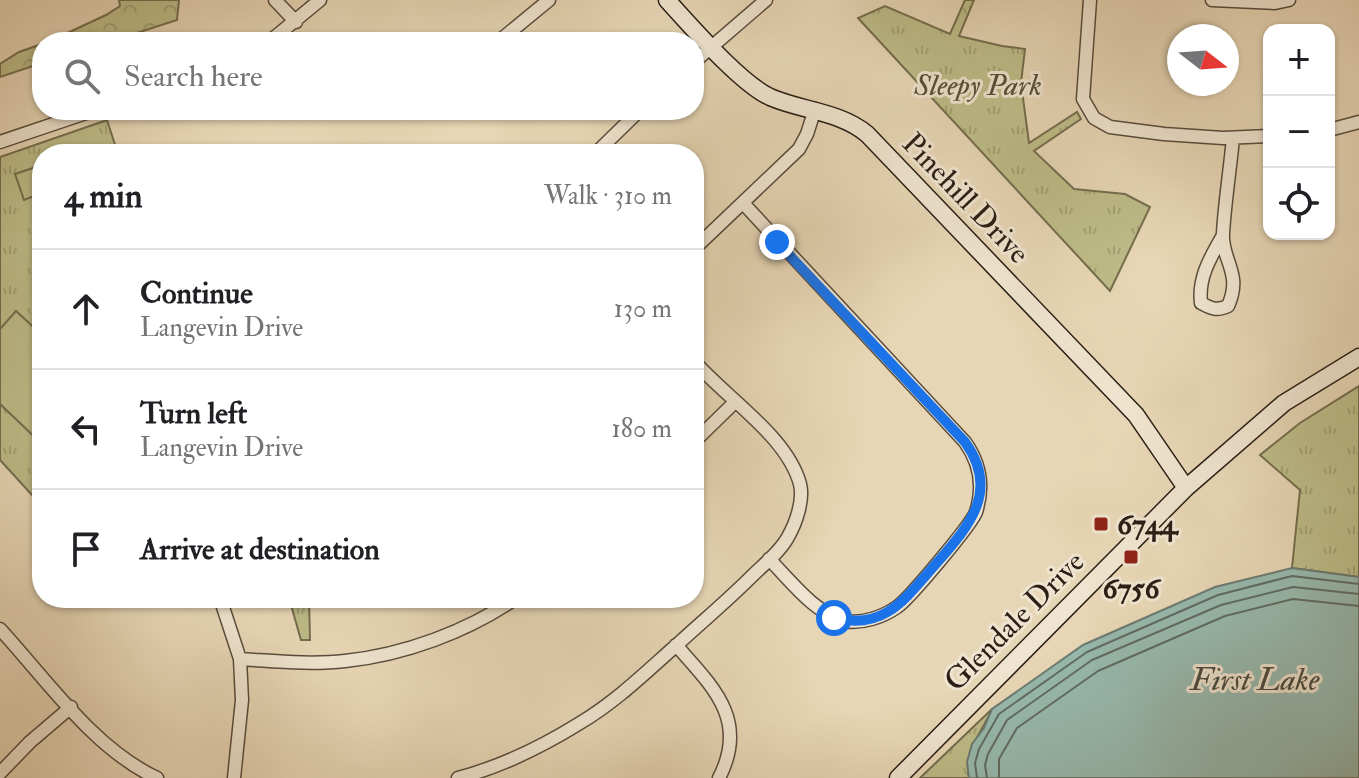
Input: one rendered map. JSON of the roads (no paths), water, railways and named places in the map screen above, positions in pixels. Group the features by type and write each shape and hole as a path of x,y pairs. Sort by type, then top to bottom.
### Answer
{"street":[{"path":"275,0 296,22"},
{"path":"282,32 320,0"},
{"path":"510,32 549,0"},
{"name":"Pinehill Drive","path":"667,0 698,32"},
{"path":"704,54 766,0"},
{"path":"1090,0 1083,99 1094,118 1110,127 1164,134 1263,136"},
{"path":"1212,0 1275,3 1289,0"},
{"name":"Pinehill Drive","path":"704,39 767,95 815,109 856,125 867,134 1136,415 1186,488"},
{"path":"704,240 799,149 815,109"},
{"path":"0,142 65,120"},
{"path":"605,144 630,120"},
{"path":"1335,128 1359,122"},
{"path":"1222,237 1211,255 1199,288 1201,303 1219,310 1228,306 1234,282 1222,237 1233,138"},
{"path":"743,203 965,442 975,456 980,472 975,514 966,529 899,606 873,619 849,622 834,618 819,608 769,559"},
{"name":"Glendale Drive","path":"898,778 1186,488 1284,403 1359,357"},
{"path":"458,778 508,760 582,722 636,683 788,539 801,502 801,486 788,458 704,371"},
{"path":"704,432 735,402"},
{"path":"223,608 240,659 242,700 234,778"},
{"path":"240,659 342,662 384,655 470,626 500,608"},
{"path":"0,629 99,738 137,769 157,778"},
{"path":"676,645 723,706 731,728 730,757 719,778"},
{"path":"0,773 71,707"}],"water":[{"name":"First Lake","path":"1292,568 1359,577 1359,778 969,778 967,762 972,744 984,728 992,709 1083,645 1215,587"}],"place":[{"name":"6744","path":"1101,524"},
{"name":"6756","path":"1131,557"}],"park label":[{"name":"Sleepy Park","path":"978,85"}]}
